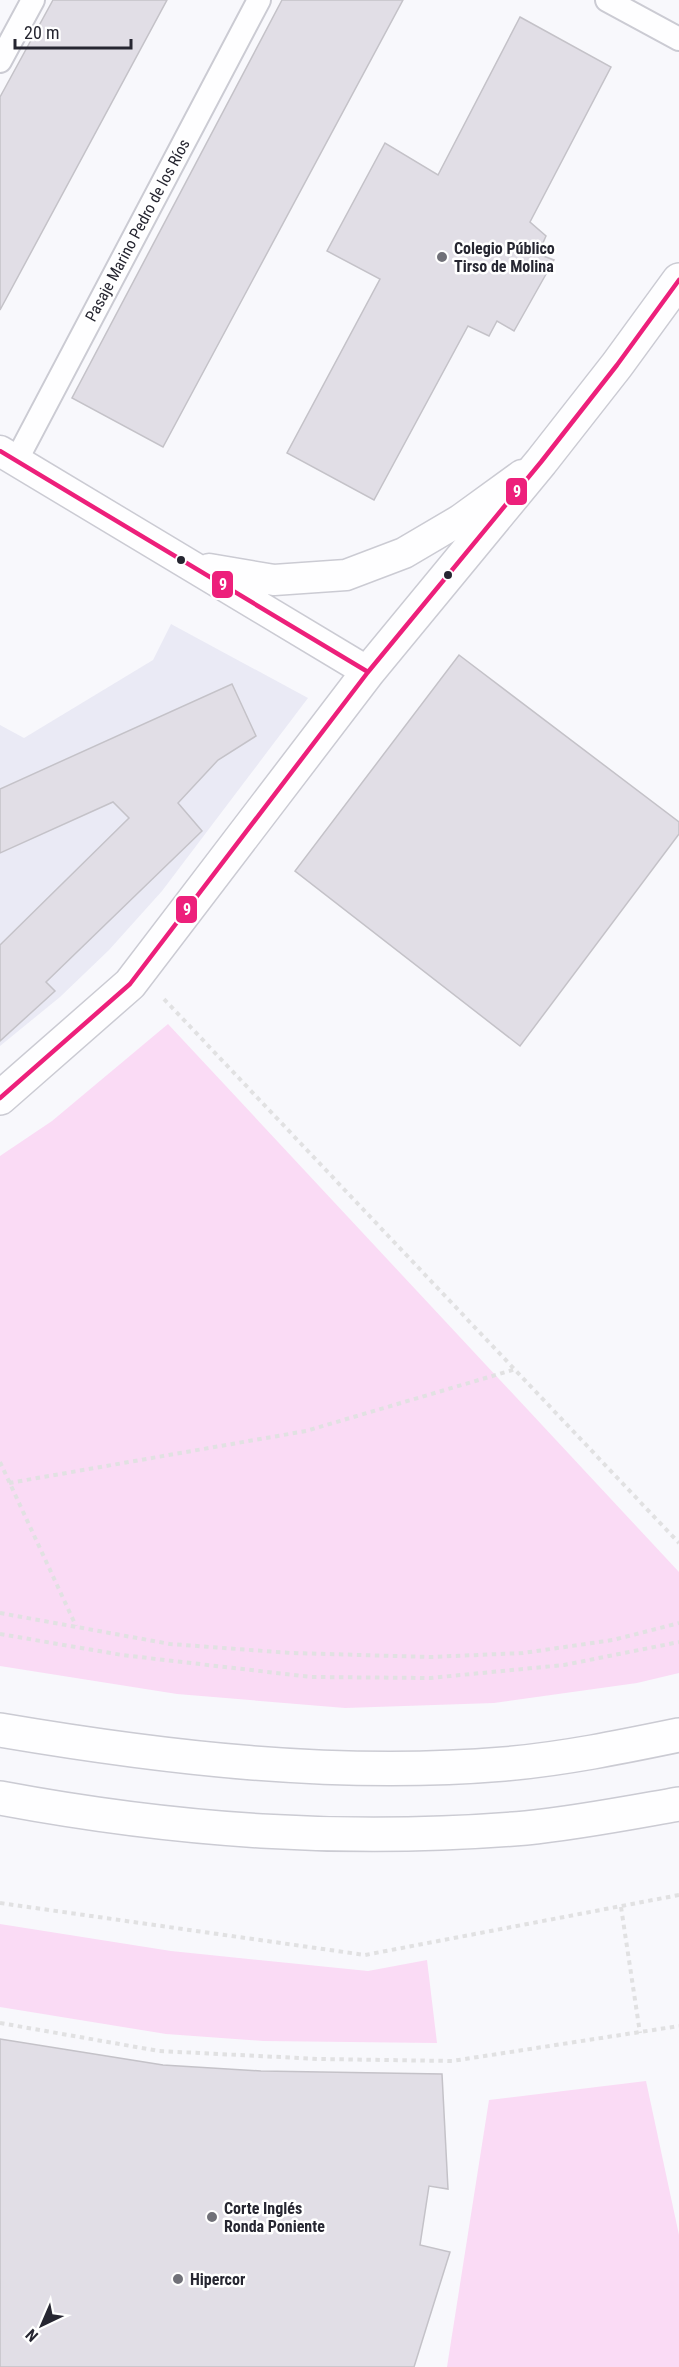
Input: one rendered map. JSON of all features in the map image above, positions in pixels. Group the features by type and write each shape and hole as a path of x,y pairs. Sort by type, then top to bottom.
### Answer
{"main road":[{"path":"0,1098 130,984 368,672 541,462 617,365 679,280"},
{"path":"0,1730 160,1754 271,1765 385,1768 503,1764 602,1751 679,1735"},
{"path":"0,1798 135,1820 227,1830 351,1835 527,1828 592,1820 679,1804"}],"street":[{"path":"0,61 33,0"},
{"name":"Pasaje Marino Pedro de los Ríos","path":"8,456 259,0"},
{"path":"607,0 679,39"},
{"path":"8,456 368,672"},
{"path":"191,566 274,580 346,576 404,553 460,520 541,462"}],"path":[{"path":"139,972 679,1543"},
{"path":"9,1483 306,1431 516,1369"},
{"path":"0,1462 76,1627"},
{"path":"0,1613 170,1644 291,1653 431,1656 534,1651 613,1640 679,1623"},
{"path":"0,1634 122,1655 311,1677 430,1678 564,1665 679,1642"},
{"path":"0,1903 365,1954 679,1895"},
{"path":"621,1907 640,2033"},
{"path":"0,2023 159,2051 319,2059 452,2061 679,2026"}],"shaded area":[{"path":"171,624 308,698 162,891 109,950 60,997 0,1046 0,725 24,738 153,660"},
{"path":"168,1024 679,1572 679,1673 637,1683 494,1703 345,1708 177,1694 0,1666 0,1156 52,1121"},
{"path":"0,1924 171,1951 368,1971 427,1960 437,2043 263,2041 166,2034 0,2007"},
{"path":"646,2081 679,2235 679,2367 447,2367 489,2100"}],"building":[{"path":"53,0 167,0 0,310 0,97"},
{"path":"282,0 403,0 163,447 72,398"},
{"name":"Colegio Público Tirso de Molina","path":"520,17 611,67 530,222 546,236 538,254 554,260 514,331 497,321 489,336 468,326 374,500 287,453 380,279 327,251 385,143 438,175"},
{"path":"459,655 679,822 679,834 520,1046 295,871"},
{"path":"232,684 256,736 218,760 178,803 202,831 46,982 55,991 0,1041 0,945 129,818 113,802 0,853 0,789"},
{"name":"Corte Inglés Ronda Poniente","path":"0,2039 163,2065 261,2071 442,2074 448,2189 429,2186 420,2245 450,2252 414,2367 0,2367"}],"transit line":[{"name":"9","path":"0,1098 130,984 368,672 541,462 617,365 679,280"},
{"name":"9","path":"0,451 368,672"}],"place":[{"name":"Colegio Público Tirso de Molina","path":"442,257"},
{"name":"Corte Inglés Ronda Poniente","path":"212,2217"},
{"name":"Hipercor","path":"178,2279"}]}
